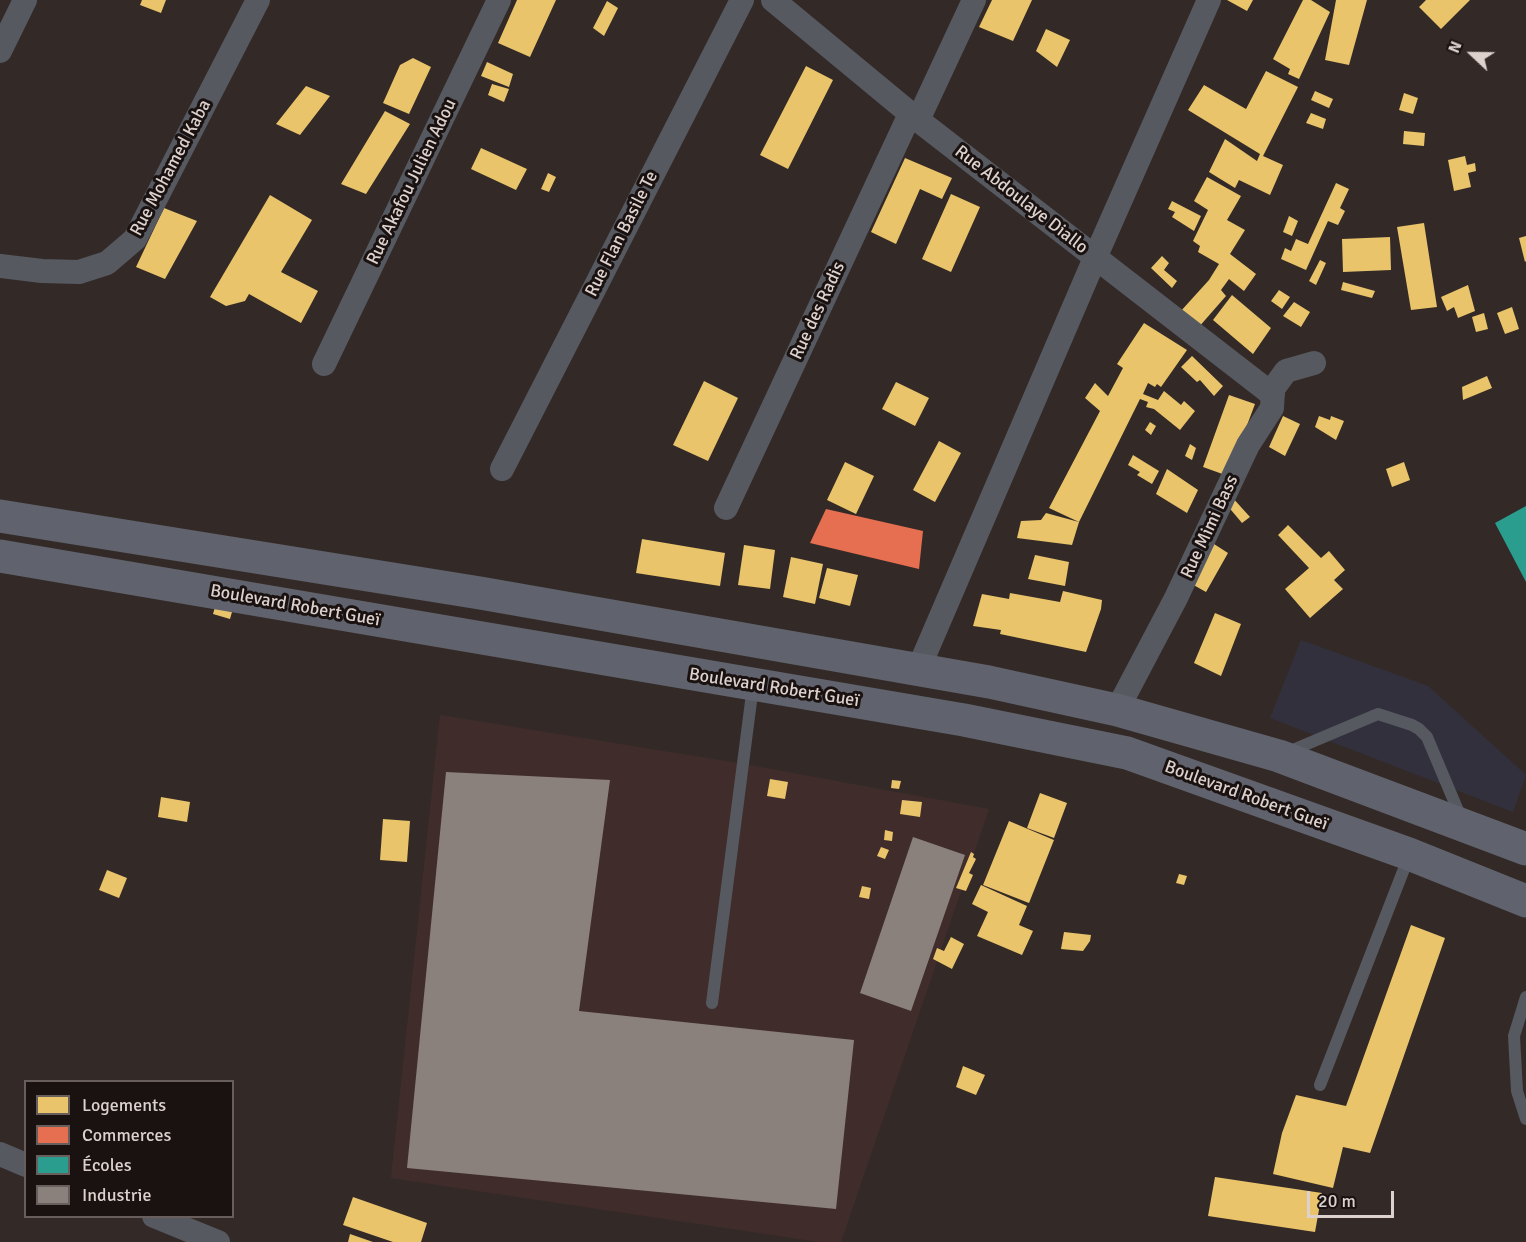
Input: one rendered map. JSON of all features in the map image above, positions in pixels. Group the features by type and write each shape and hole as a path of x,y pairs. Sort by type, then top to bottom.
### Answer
{"main road":[{"path":"0,516 480,594 989,682 1117,710 1279,756 1526,849"},
{"name":"Boulevard Robert Gueï","path":"0,556 964,720 1127,753 1409,854 1526,901"}],"street":[{"path":"0,51 25,0"},
{"name":"Rue Mohamed Kaba","path":"0,266 79,273 107,263 135,239 258,0"},
{"name":"Rue Akafou Julien Adou","path":"324,364 499,0"},
{"name":"Rue Flan Basile Te","path":"502,469 742,0"},
{"name":"Rue Abdoulaye Diallo","path":"773,0 914,117 1273,395"},
{"name":"Rue des Radis","path":"726,508 914,117 974,0"},
{"path":"918,670 1209,0"},
{"name":"Rue Mimi Bass","path":"1117,710 1176,598 1248,445 1272,408 1273,389 1286,371 1314,363"},
{"path":"0,1154 24,1164"},
{"path":"159,1218 218,1242"}],"lane":[{"path":"712,1003 753,685"},
{"path":"1279,756 1371,716 1385,715 1419,729 1427,737 1464,824"},
{"path":"1320,1085 1409,854"},
{"path":"1526,998 1514,1036 1517,1091 1526,1119"}],"shaded area":[{"path":"1301,640 1428,686 1526,775 1513,812 1270,718"},
{"path":"440,715 744,764 989,809 841,1242 819,1242 391,1178"}],"building: Logements":[{"path":"142,0 166,0 161,13 140,5"},
{"path":"517,0 556,0 530,57 498,43"},
{"path":"992,0 1032,0 1013,41 979,27"},
{"path":"1227,0 1253,0 1247,11"},
{"path":"1303,0 1311,0 1330,12 1299,79 1288,74 1290,69 1273,59"},
{"path":"1336,0 1367,0 1349,65 1325,60"},
{"path":"1426,0 1470,0 1441,29 1419,7"},
{"path":"607,1 618,8 604,36 593,28"},
{"path":"1046,29 1070,40 1057,67 1036,51"},
{"path":"413,58 431,67 409,114 383,103 400,65"},
{"path":"487,62 513,74 509,87 481,76"},
{"path":"806,66 833,80 788,169 760,155"},
{"path":"1266,71 1298,87 1263,156 1283,165 1270,195 1239,180 1235,188 1209,172 1225,139 1257,161 1260,154 1188,110 1204,85 1246,109"},
{"path":"492,84 509,89 504,102 488,95"},
{"path":"306,86 330,96 300,135 276,124"},
{"path":"1315,91 1333,99 1329,108 1311,100"},
{"path":"1404,93 1418,98 1413,114 1399,110"},
{"path":"385,111 410,124 366,194 341,184"},
{"path":"1311,113 1326,119 1323,129 1306,123"},
{"path":"1404,131 1425,133 1424,146 1403,144"},
{"path":"481,148 527,169 516,190 471,169"},
{"path":"1465,156 1467,165 1475,163 1476,171 1468,173 1471,187 1454,191 1448,160"},
{"path":"905,158 952,178 942,199 920,189 896,244 871,232"},
{"path":"548,173 556,177 549,192 541,189"},
{"path":"1207,177 1241,196 1227,220 1245,230 1230,254 1256,274 1244,291 1229,279 1221,290 1226,296 1198,328 1180,312 1209,280 1219,264 1198,252 1200,246 1193,241 1208,210 1194,201"},
{"path":"1336,183 1349,189 1340,208 1345,211 1338,225 1328,221 1306,270 1281,259 1285,248 1291,251 1296,239 1308,244"},
{"path":"951,194 980,207 951,272 922,259"},
{"path":"270,195 312,220 281,272 318,291 301,323 249,294 245,301 226,306 210,297"},
{"path":"1172,201 1201,216 1194,231 1172,217 1175,212 1168,209"},
{"path":"164,208 197,221 165,279 136,267"},
{"path":"1289,216 1298,221 1292,236 1283,232"},
{"path":"1424,223 1437,307 1411,310 1397,227"},
{"path":"1526,236 1526,261 1525,262 1519,238"},
{"path":"1390,237 1391,270 1343,272 1342,239"},
{"path":"1162,256 1169,263 1164,270 1177,281 1172,288 1151,268"},
{"path":"1320,260 1326,263 1316,285 1309,281"},
{"path":"1343,282 1375,291 1372,298 1341,290"},
{"path":"1468,285 1475,311 1458,318 1454,307 1447,311 1441,297"},
{"path":"1279,290 1290,297 1282,309 1271,301"},
{"path":"1232,295 1271,328 1253,354 1213,320"},
{"path":"1294,302 1310,312 1301,327 1283,316"},
{"path":"1512,307 1519,329 1505,334 1497,313"},
{"path":"1484,313 1488,329 1476,332 1472,317"},
{"path":"1144,323 1187,350 1161,387 1148,383 1143,394 1158,400 1164,391 1181,405 1184,401 1195,411 1180,430 1154,409 1146,407 1148,402 1140,399 1079,522 1049,508 1100,411 1085,398 1095,383 1108,396 1123,368 1117,364"},
{"path":"1192,356 1223,386 1214,396 1200,380 1197,382 1181,367"},
{"path":"1487,376 1492,388 1463,400 1462,387"},
{"path":"704,381 738,398 708,461 673,445"},
{"path":"896,382 929,398 915,426 882,409"},
{"path":"1229,395 1255,404 1228,476 1203,467"},
{"path":"1283,416 1300,424 1285,456 1269,447"},
{"path":"1319,416 1330,420 1331,416 1344,421 1336,440 1315,427"},
{"path":"1150,422 1156,426 1151,435 1145,430"},
{"path":"939,441 961,453 935,502 913,490"},
{"path":"1190,444 1196,448 1192,460 1185,456"},
{"path":"1133,455 1159,471 1152,484 1137,475 1140,472 1128,465"},
{"path":"845,462 874,476 856,514 827,500"},
{"path":"1404,462 1410,480 1392,487 1386,469"},
{"path":"1167,469 1198,490 1187,513 1156,494"},
{"path":"1231,496 1250,517 1242,523 1226,504"},
{"path":"1046,513 1079,522 1072,545 1017,538 1021,521 1041,520"},
{"path":"1288,525 1321,558 1329,551 1345,570 1334,580 1343,589 1310,618 1285,589 1309,568 1278,535"},
{"path":"642,539 725,553 720,586 636,573"},
{"path":"1214,544 1228,553 1206,592 1190,583"},
{"path":"744,545 775,550 770,589 738,585"},
{"path":"1035,555 1069,562 1065,586 1028,579"},
{"path":"791,557 823,564 815,604 783,597"},
{"path":"827,568 858,575 850,606 819,598"},
{"path":"1063,591 1102,600 1086,652 1000,634 1001,630 973,626 982,594 1009,599 1010,593 1060,602"},
{"path":"215,607 232,612 230,619 213,614"},
{"path":"1215,613 1241,624 1221,676 1194,663"},
{"path":"770,779 788,782 785,799 767,796"},
{"path":"892,780 901,781 899,789 891,788"},
{"path":"1040,793 1067,803 1054,838 1027,828"},
{"path":"161,797 190,802 187,822 158,817"},
{"path":"902,800 922,802 920,817 900,814"},
{"path":"383,819 410,821 407,862 380,860"},
{"path":"1009,821 1054,840 1029,903 983,885"},
{"path":"885,830 893,832 892,841 884,840"},
{"path":"881,847 889,850 885,859 877,856"},
{"path":"971,852 976,859 969,873 973,875 966,891 956,888"},
{"path":"107,870 127,878 119,898 99,890"},
{"path":"1179,874 1187,876 1184,885 1176,883"},
{"path":"981,885 1027,906 1019,925 1033,931 1022,955 977,936 988,912 972,904"},
{"path":"862,886 871,888 869,899 859,897"},
{"path":"1411,925 1445,938 1370,1153 1343,1147 1333,1188 1273,1174 1282,1133 1296,1095 1346,1106"},
{"path":"1064,932 1091,935 1090,941 1083,951 1061,949"},
{"path":"951,937 964,944 952,969 933,959 937,948 944,951"},
{"path":"963,1066 985,1075 976,1095 956,1087"},
{"path":"1215,1177 1322,1193 1315,1232 1208,1216"},
{"path":"353,1197 427,1223 421,1242 393,1242 343,1225"},
{"path":"350,1234 373,1242 348,1242"}],"building: Commerces":[{"path":"826,509 923,531 919,569 810,543"}],"building: Écoles":[{"path":"1526,506 1526,582 1495,523"}],"building: Industrie":[{"path":"446,772 610,780 579,1011 854,1040 836,1209 407,1168"},
{"path":"913,837 965,855 911,1011 860,993"}]}
